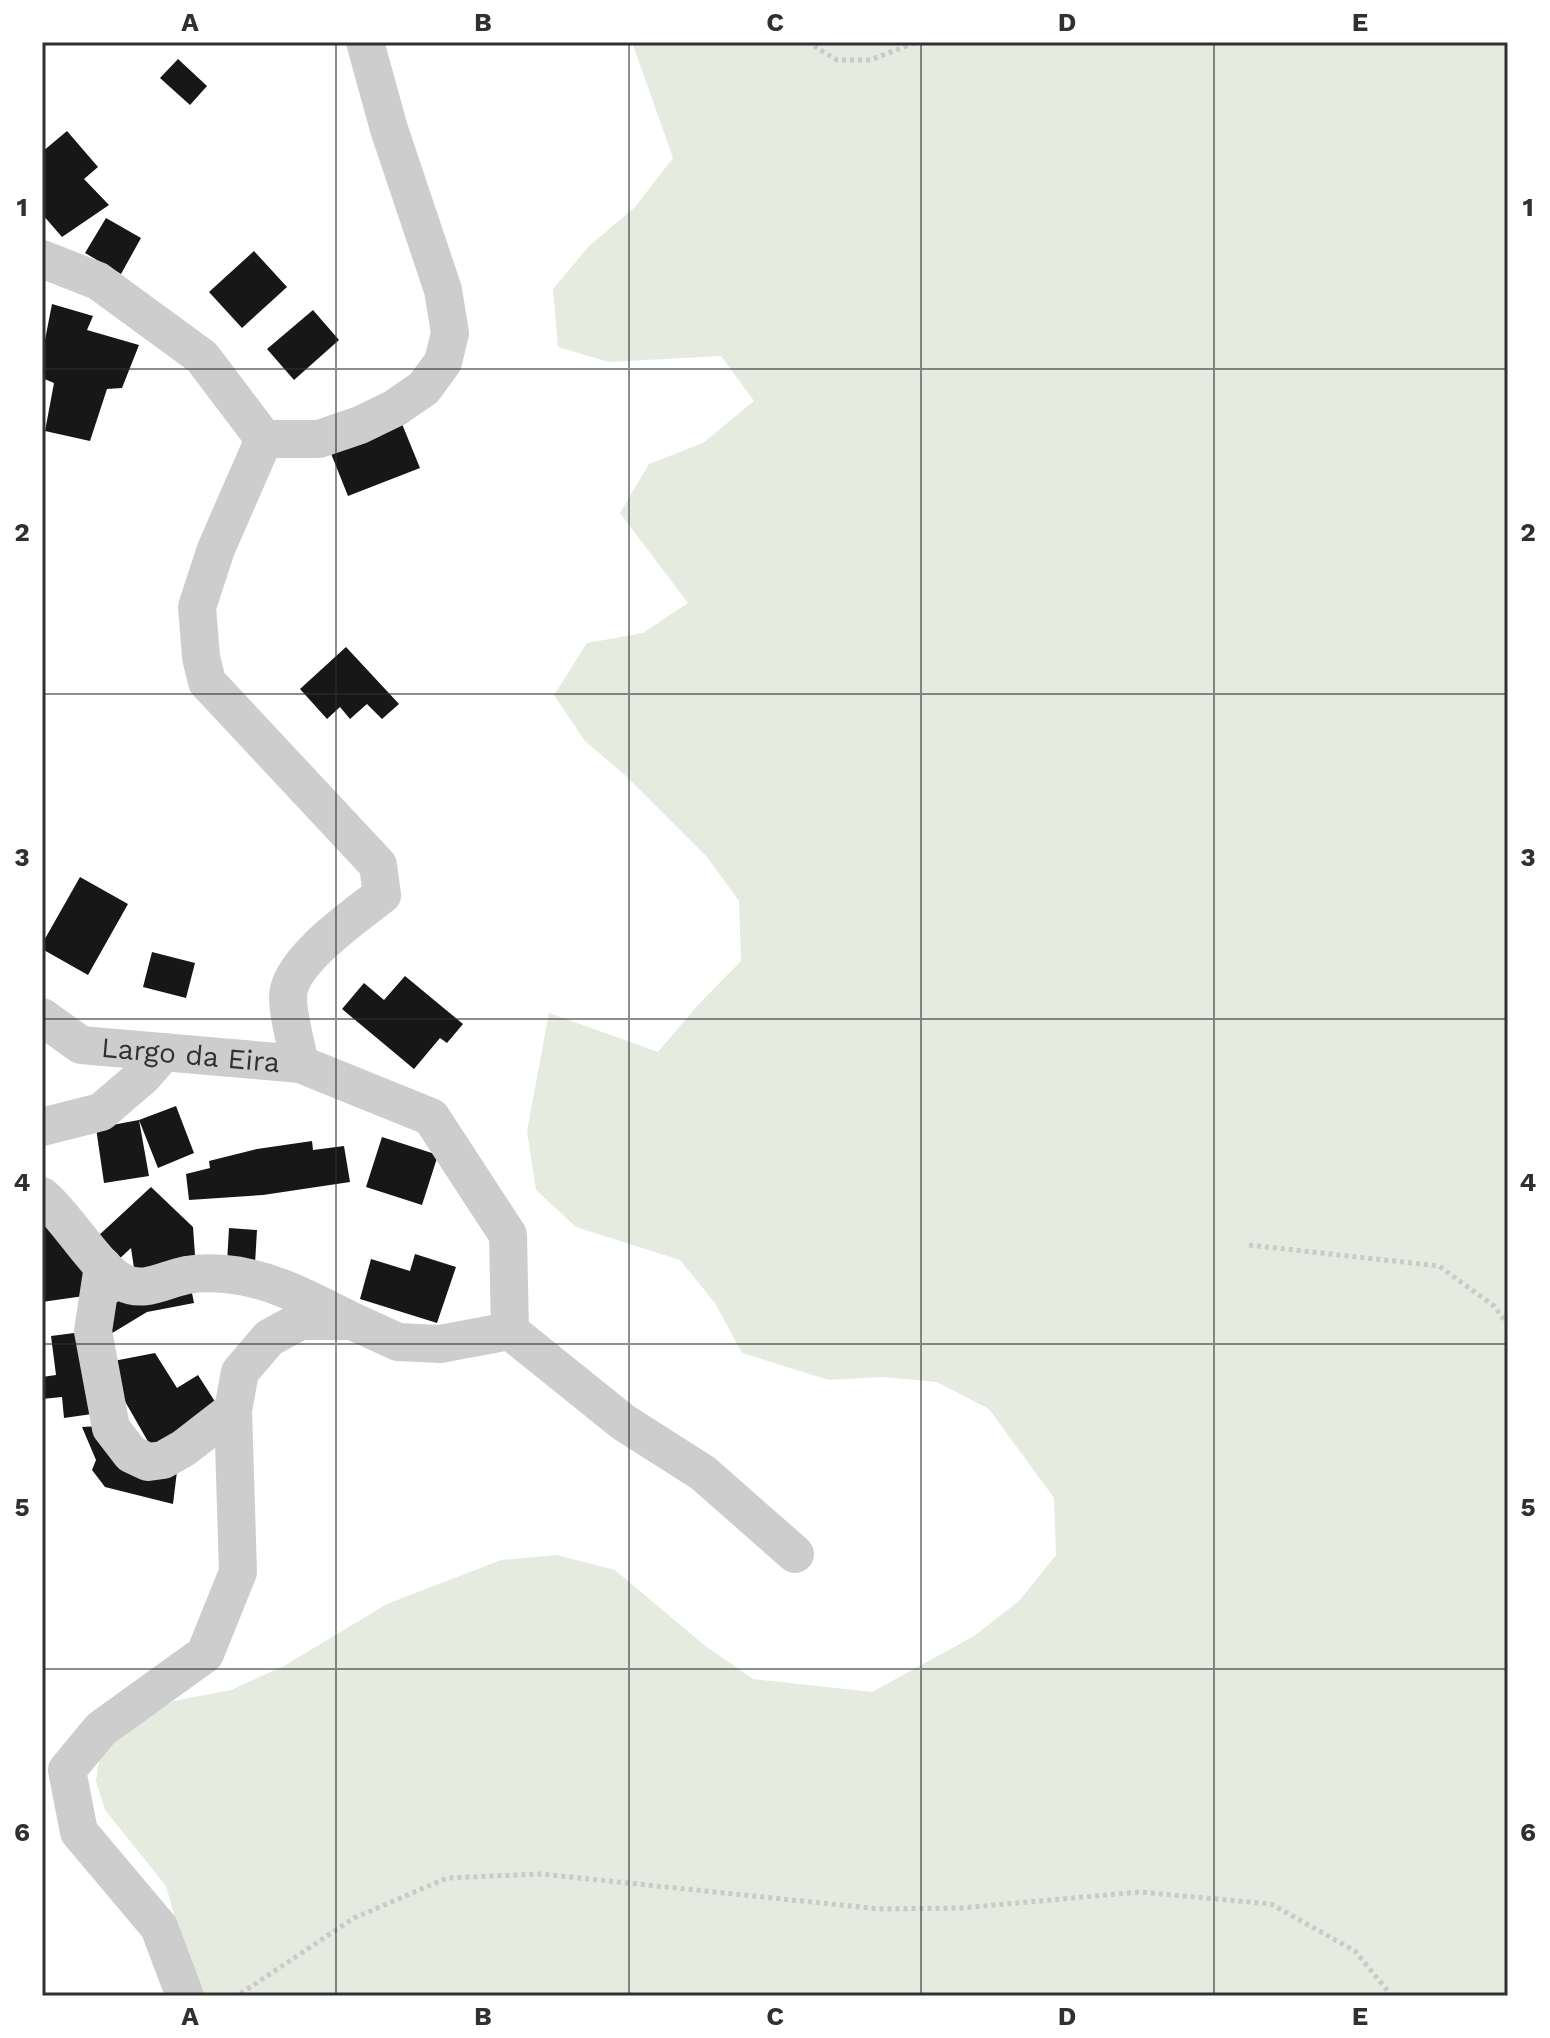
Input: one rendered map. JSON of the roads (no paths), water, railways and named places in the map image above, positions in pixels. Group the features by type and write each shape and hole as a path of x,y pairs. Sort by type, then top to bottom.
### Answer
{"street":[{"path":"264,439 319,439 360,425 395,408 424,388 443,362 450,333 443,290 389,129 365,42"},
{"path":"42,259 98,281 202,357 264,439"},
{"path":"264,439 216,549 197,607 201,657 207,682 378,865 382,895 340,928 297,969 287,995 300,1064"},
{"name":"Largo da Eira","path":"42,1017 81,1045 300,1064 431,1117 508,1235 510,1331"},
{"path":"42,1127 101,1112 143,1076 164,1052"},
{"path":"42,1196 56,1207 103,1266 120,1281 136,1287 188,1274 225,1274 271,1282 398,1342 440,1344 510,1331 623,1422 703,1473 795,1554"},
{"path":"103,1266 94,1342 111,1428 131,1454 148,1462 163,1460 184,1448 233,1410"},
{"path":"185,1996 159,1927 79,1832 67,1770 101,1729 205,1654 238,1572 233,1410 240,1372 269,1338 300,1321 352,1321"}]}
